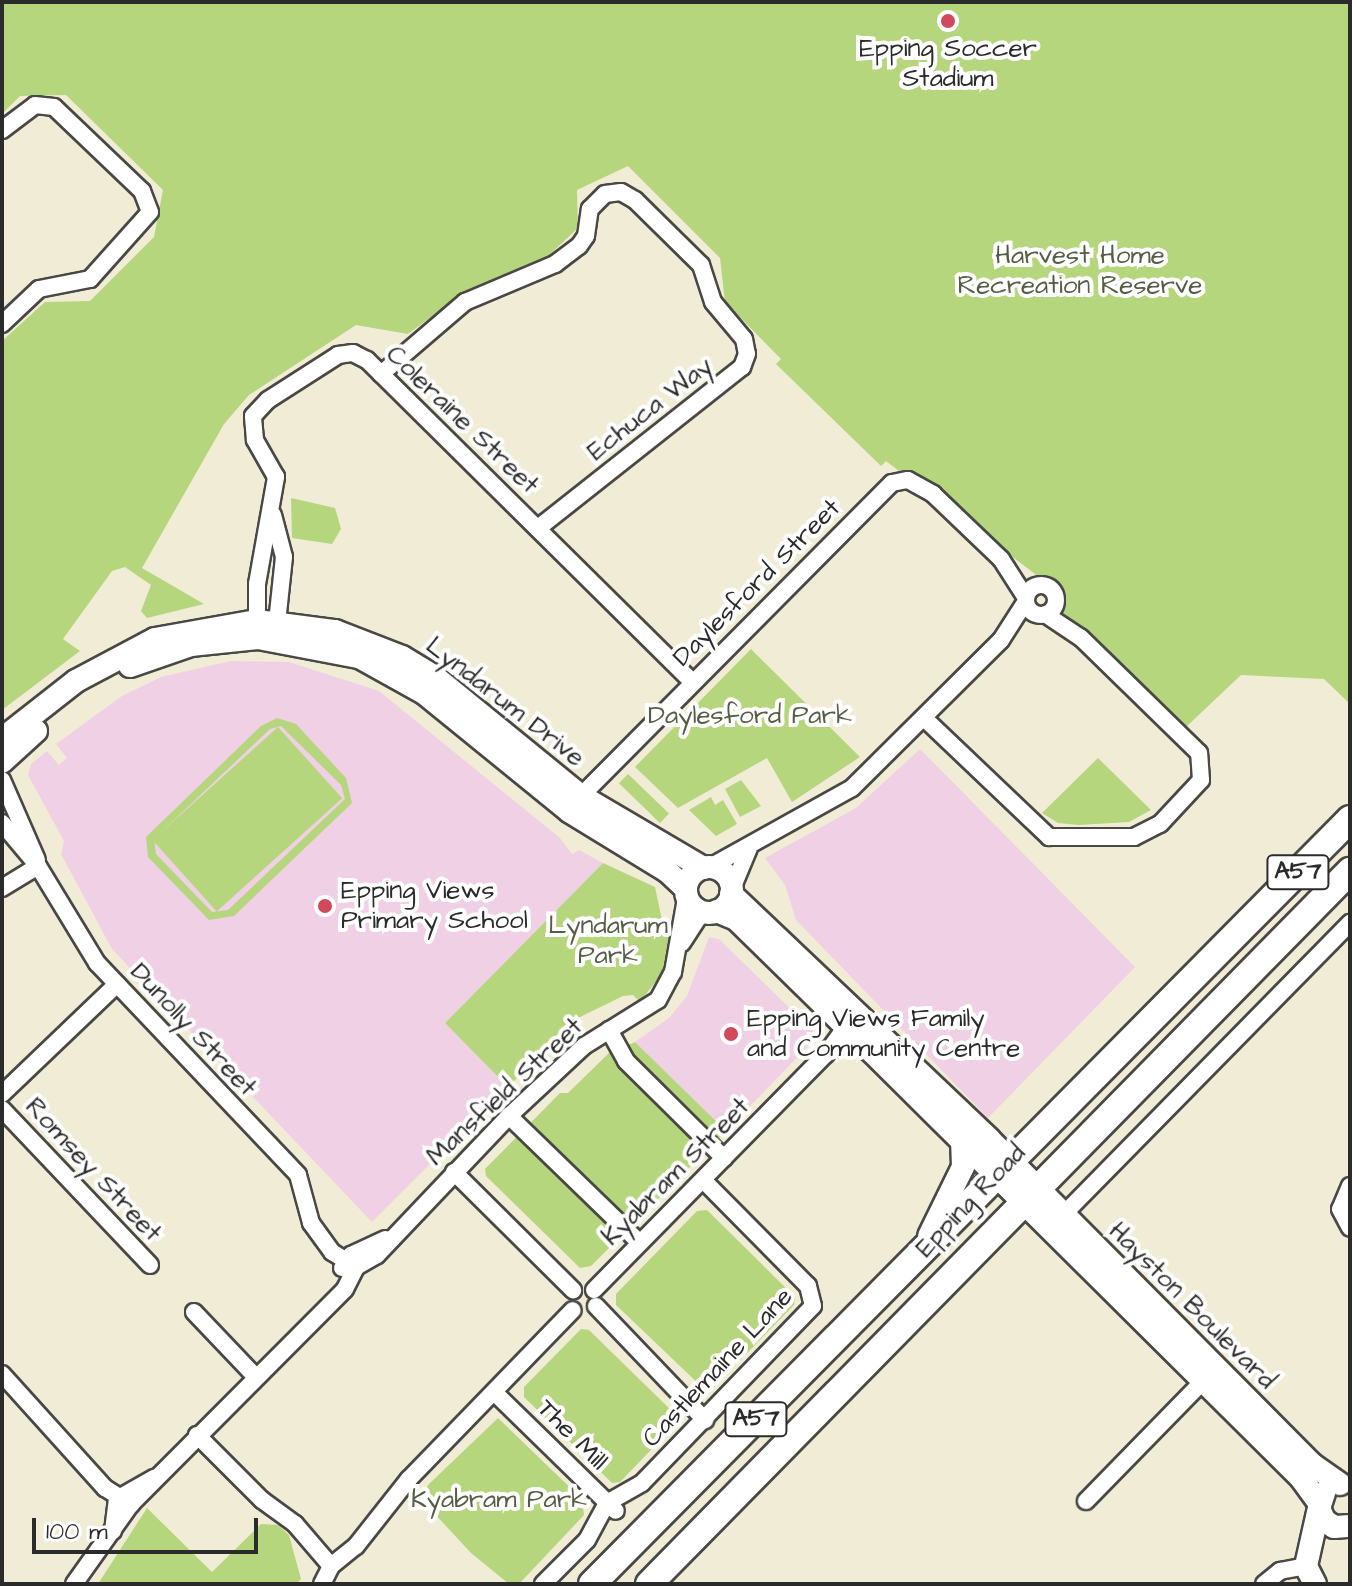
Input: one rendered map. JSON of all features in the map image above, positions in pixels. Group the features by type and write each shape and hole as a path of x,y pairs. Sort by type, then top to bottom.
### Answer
{"main road":[{"name":"Epping Road","path":"592,1584 1350,819"},
{"name":"Epping Road","path":"649,1584 1350,871"}],"street":[{"path":"2,130 35,105 54,107 142,191 150,212 85,283 39,289 2,324"},
{"name":"Echuca Way","path":"381,374 465,302 555,264 579,246 586,236 590,209 605,194 628,195 692,256 707,273 717,309 744,339 746,360 538,528"},
{"name":"Coleraine Street","path":"266,630 257,584 276,477 252,430 256,410 346,353 358,354 692,682"},
{"name":"Daylesford Street","path":"581,796 876,496 904,480 933,494 1001,559"},
{"name":"Coleraine Street","path":"266,630 284,557 272,510"},
{"path":"1001,559 1038,585 1051,590 1047,611 1001,640"},
{"path":"924,718 1049,837 1134,837 1152,830 1198,785 1202,759 1081,638 1047,611 1026,600 1001,559"},
{"path":"723,902 695,907 686,891 691,876 852,788 1001,640 1038,585"},
{"name":"Lyndarum Drive","path":"2,739 76,681 128,651 188,630 335,631 402,657 435,677 581,796 706,867"},
{"name":"Lyndarum Drive","path":"2,762 85,693 122,670 191,645 266,630 328,647 394,674 569,811 667,871 686,891"},
{"name":"Dunolly Street","path":"2,780 38,866 91,955 298,1175 311,1223 351,1261"},
{"name":"Dunolly Street","path":"2,823 38,866"},
{"path":"723,902 749,847"},
{"path":"2,888 38,866"},
{"path":"706,867 725,874 723,902"},
{"name":"Mansfield Street","path":"678,951 686,891"},
{"path":"723,902 854,1026 995,1176"},
{"name":"Mansfield Street","path":"124,1498 155,1478 326,1304 345,1289 351,1261 377,1255 390,1236 509,1116 609,1030 658,1000 689,929 723,902"},
{"path":"1055,1223 1350,923"},
{"path":"2,1094 117,984"},
{"path":"854,1026 995,1176"},
{"name":"Kyabram Street","path":"324,1560 362,1535 494,1392 588,1305 640,1243 854,1026"},
{"path":"609,1030 626,1061 724,1158"},
{"name":"Romsey Street","path":"2,1109 150,1265"},
{"path":"509,1116 640,1243"},
{"path":"920,1254 963,1167 962,1141"},
{"path":"454,1172 573,1290 569,1303 588,1305 705,1420"},
{"name":"Hayston Boulevard","path":"995,1176 1029,1196 1210,1375 1313,1465 1346,1484"},
{"name":"Castlemaine Lane","path":"612,1507 642,1483 807,1316 814,1300 808,1286 703,1180"},
{"path":"1350,1186 1340,1209 1350,1228"},
{"path":"194,1312 255,1376"},
{"path":"2,1374 94,1471 124,1498 113,1531 74,1584"},
{"path":"1086,1501 1210,1375"},
{"name":"Hayston Boulevard","path":"1210,1375 1301,1478 1319,1505 1324,1520 1345,1527"},
{"name":"The Mill","path":"494,1392 612,1507"},
{"path":"197,1435 300,1530 324,1560 322,1584"},
{"path":"1315,1575 1319,1505 1326,1490 1346,1484"},
{"path":"543,1584 587,1540 612,1507"},
{"path":"1315,1575 1320,1555 1345,1527"},
{"path":"312,1584 324,1560"},
{"path":"1264,1584 1280,1571 1315,1575"}],"shaded area":[{"name":"Epping Views Primary School","path":"231,661 289,662 379,691 560,838 572,854 579,850 603,863 445,1023 508,1087 452,1134 455,1139 372,1222 112,949 61,854 64,841 28,775 31,764 47,751 59,765 67,758 56,744 122,696 161,677"},
{"path":"920,749 1135,967 988,1118 796,920 785,885 765,858 856,808"},
{"name":"Epping Views Family and Community Centre","path":"709,937 719,939 813,1031 813,1041 726,1131 635,1042 669,1018 687,996"}],"green space":[{"name":"Harvest Home Recreation Reserve","path":"2,2 1350,2 1350,704 1324,679 1241,675 1186,727 1056,608 1057,595 1039,577 886,461 881,466 776,364 781,359 725,302 720,258 628,166 577,190 578,228 548,256 467,290 408,334 356,325 249,395 224,424 142,568 204,604 147,618 141,611 151,585 125,567 112,571 63,639 80,651 2,710 2,341 45,302 90,301 154,237 163,190 66,95 20,96 2,114"},
{"path":"291,498 335,508 341,529 332,544 292,538"},
{"name":"Daylesford Park","path":"751,649 860,757 792,802 767,758 678,808 635,767"},
{"path":"277,718 296,724 346,778 352,803 234,916 209,920 148,857 146,837 261,726","holes":["281,726 341,785 345,799 228,910 212,912 156,854 154,839 270,729"]},
{"path":"278,727 342,798 217,911 152,840"},
{"path":"1098,758 1151,810 1129,822 1079,825 1058,823 1042,813"},
{"path":"628,774 669,814 660,823 619,783"},
{"path":"741,780 761,806 740,817 725,789"},
{"path":"711,797 715,805 723,800 737,824 716,836 689,810"},
{"name":"Lyndarum Park","path":"603,863 655,887 662,920 670,930 662,973 640,1002 633,995 623,996 578,1018 508,1087 445,1023"},
{"path":"635,1042 726,1131 591,1266 580,1268 486,1176 485,1169 560,1093 568,1093 609,1053"},
{"path":"707,1210 795,1297 794,1305 712,1389 704,1389 616,1305 616,1294 697,1211"},
{"path":"581,1329 589,1330 676,1415 677,1423 620,1482 612,1483 524,1397 524,1387"},
{"name":"Kyabram Park","path":"498,1418 582,1499 584,1515 519,1584 509,1584 471,1553 422,1500 428,1485"},
{"path":"147,1508 212,1572 261,1524 278,1525 289,1535 301,1579 296,1584 98,1584"}],"place":[{"name":"Epping Soccer Stadium","path":"948,21"},
{"name":"Epping Views Primary School","path":"325,906"},
{"name":"Epping Views Family and Community Centre","path":"731,1034"}]}
